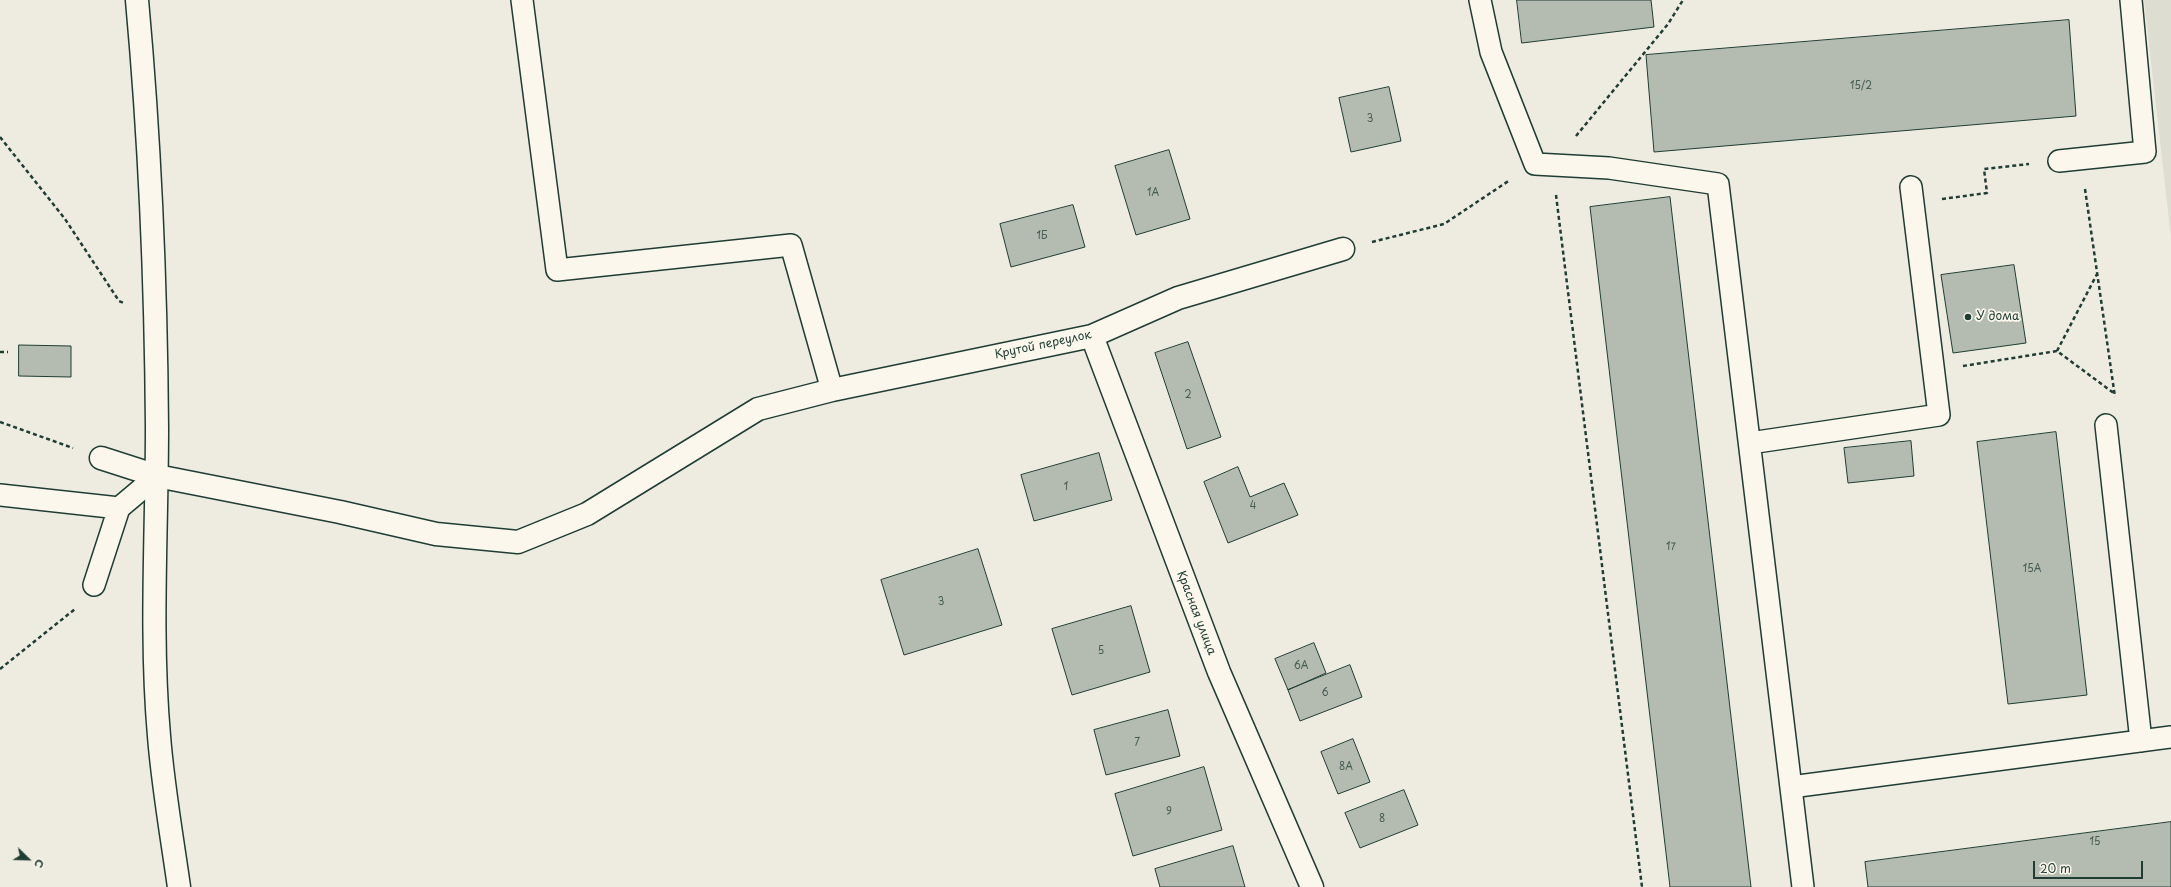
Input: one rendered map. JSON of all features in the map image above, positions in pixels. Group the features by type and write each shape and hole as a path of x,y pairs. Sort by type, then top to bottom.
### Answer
{"street":[{"path":"137,0 144,74 155,318 157,476 153,611 159,737 179,887"},
{"name":"Крутой переулок","path":"101,458 157,476 340,512 436,534 518,542 587,514 758,409 832,390 1092,336 1178,298 1343,250"},
{"name":"Красная улица","path":"1092,336 1219,672 1312,887"}],"lane":[{"path":"522,0 557,270 791,245 832,390"},
{"path":"1480,0 1491,52 1544,164 1609,168 1718,184 1803,887"},
{"path":"2060,161 2145,152 2131,0"},
{"path":"1750,443 1939,415 1912,195"},
{"path":"2106,425 2141,741"},
{"path":"94,585 119,508 157,476"},
{"path":"0,495 119,508"},
{"path":"1791,787 2171,737"}],"path":[{"path":"1343,250 1444,224 1544,164 1668,24 1683,0"},
{"path":"0,137 65,219 119,301 155,318"},
{"path":"2081,158 2116,394 2106,425"},
{"path":"1912,195 1987,193 1984,169 2060,161"},
{"path":"1544,164 1642,887"},
{"path":"2057,351 2097,274"},
{"path":"1989,362 2057,351 2116,394"},
{"path":"0,352 8,352"},
{"path":"0,422 101,458"},
{"path":"0,669 77,607 94,585"}],"shaded area":[{"path":"2144,0 2171,0 2171,238"}],"building":[{"path":"1517,0 1651,0 1654,27 1522,43"},
{"path":"2069,20 2076,116 1654,152 1646,55"},
{"path":"1389,87 1401,141 1351,152 1339,98"},
{"path":"1169,150 1190,219 1136,235 1115,166"},
{"path":"1670,197 1751,887 1670,887 1590,207"},
{"path":"1073,205 1085,247 1011,267 1000,224"},
{"path":"2014,265 2026,343 1953,353 1941,275"},
{"path":"1188,342 1221,437 1187,449 1155,353"},
{"path":"19,345 71,346 71,377 19,376"},
{"path":"2056,432 2087,695 2008,704 1977,442"},
{"path":"1911,441 1914,476 1848,483 1844,448"},
{"path":"1099,453 1112,500 1034,521 1021,475"},
{"path":"1238,467 1250,497 1284,483 1298,515 1228,543 1204,482"},
{"path":"978,549 1002,625 904,655 881,580"},
{"path":"1131,606 1150,672 1072,695 1052,629"},
{"path":"1314,643 1326,673 1288,690 1275,659"},
{"path":"1350,665 1362,697 1300,721 1288,690"},
{"path":"1168,710 1180,756 1106,775 1094,730"},
{"path":"1353,739 1370,782 1338,794 1321,752"},
{"path":"1204,767 1222,830 1133,856 1115,794"},
{"path":"1404,790 1418,825 1360,848 1345,813"},
{"path":"2171,822 2171,887 1868,887 1865,862"},
{"path":"1233,846 1245,887 1160,887 1155,869"}],"place":[{"name":"У дома","path":"1968,317"}]}
